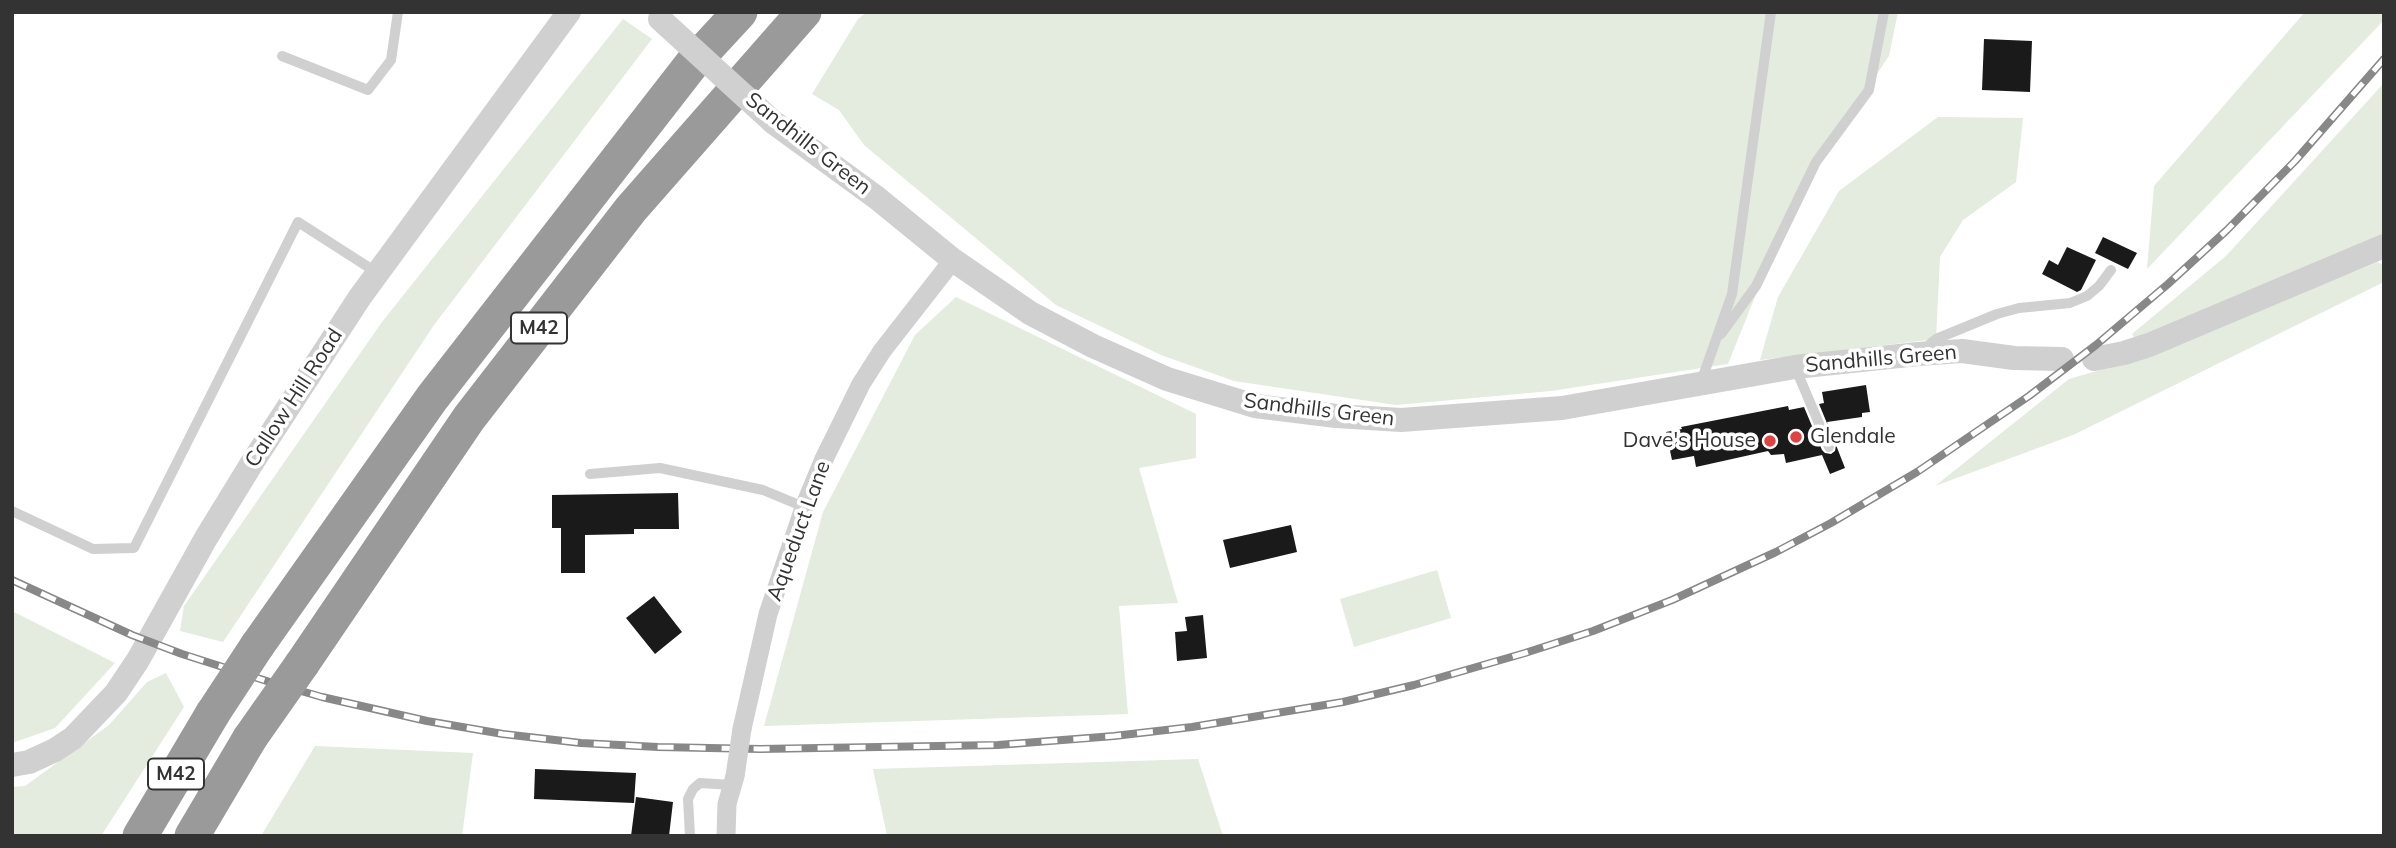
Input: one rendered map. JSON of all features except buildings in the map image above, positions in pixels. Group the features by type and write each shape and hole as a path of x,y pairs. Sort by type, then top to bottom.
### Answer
{"highway":[{"name":"M42","path":"140,836 213,713 257,646 432,398 691,65 740,12"},
{"name":"M42","path":"192,836 250,738 478,407 631,209 804,12"}],"street":[{"name":"Callow Hill Road","path":"12,765 29,762 74,738 116,693 138,660 206,538 252,463 377,273 569,12"},
{"name":"Sandhills Green","path":"657,16 773,122 877,198 953,260 1030,313 1093,346 1167,379 1255,406 1401,421 1562,408 1795,367 1918,354 1962,351 2014,358 2062,359"},
{"path":"2062,359 2094,359 2149,345 2384,246"},
{"name":"Aqueduct Lane","path":"726,836 727,804 768,614 804,507 861,384 903,322 953,260"}],"lane":[{"path":"282,56 368,90 391,60 398,12"},
{"path":"1701,382 1732,294 1771,12"},
{"path":"1715,343 1756,286 1815,162 1869,90 1884,12"},
{"path":"12,511 93,549 134,548 298,222 377,273"},
{"path":"1918,354 1936,339 1997,314 2019,308 2070,303 2087,296 2111,270"},
{"path":"1795,367 1829,447"},
{"path":"590,474 660,468 763,490 804,507"},
{"path":"690,836 688,799 693,789 700,783 734,780"}],"shaded area":[{"path":"867,12 1898,12 1889,56 1797,192 1728,364 1551,391 1396,405 1234,381 1161,355 1056,305 864,145 839,110 812,94 858,19"},
{"path":"2305,12 2384,12 2384,20 2147,269 2154,186"},
{"path":"623,19 652,39 434,325 223,642 180,631 184,606 382,322"},
{"path":"2384,83 2384,235 2136,341 2132,334 2226,256"},
{"path":"1938,117 2023,118 2016,182 1963,220 1940,257 1936,339 1760,360 1778,297 1839,191"},
{"path":"2378,262 2384,266 2384,282 2073,435 1935,486 2069,379 2117,365"},
{"path":"956,297 1196,414 1196,458 1139,468 1178,603 1119,606 1128,714 764,726 823,512 915,335"},
{"path":"1437,570 1451,618 1354,647 1340,599"},
{"path":"12,611 115,663 55,728 12,743"},
{"path":"166,673 184,707 101,836 12,836 12,787 25,786 109,725 147,682"},
{"path":"315,746 473,753 462,836 261,836"},
{"path":"1198,759 1223,836 887,836 873,769"}],"railway":[{"path":"12,580 132,635 273,683 427,721 503,734 581,743 760,749 998,745 1192,727 1343,702 1525,653 1593,631 1672,600 1776,552 1917,472 2029,396 2096,345 2168,284 2227,230 2295,161 2384,59"}],"place":[{"name":"Glendale","path":"1796,437"},
{"name":"Dave's House","path":"1770,441"}]}
